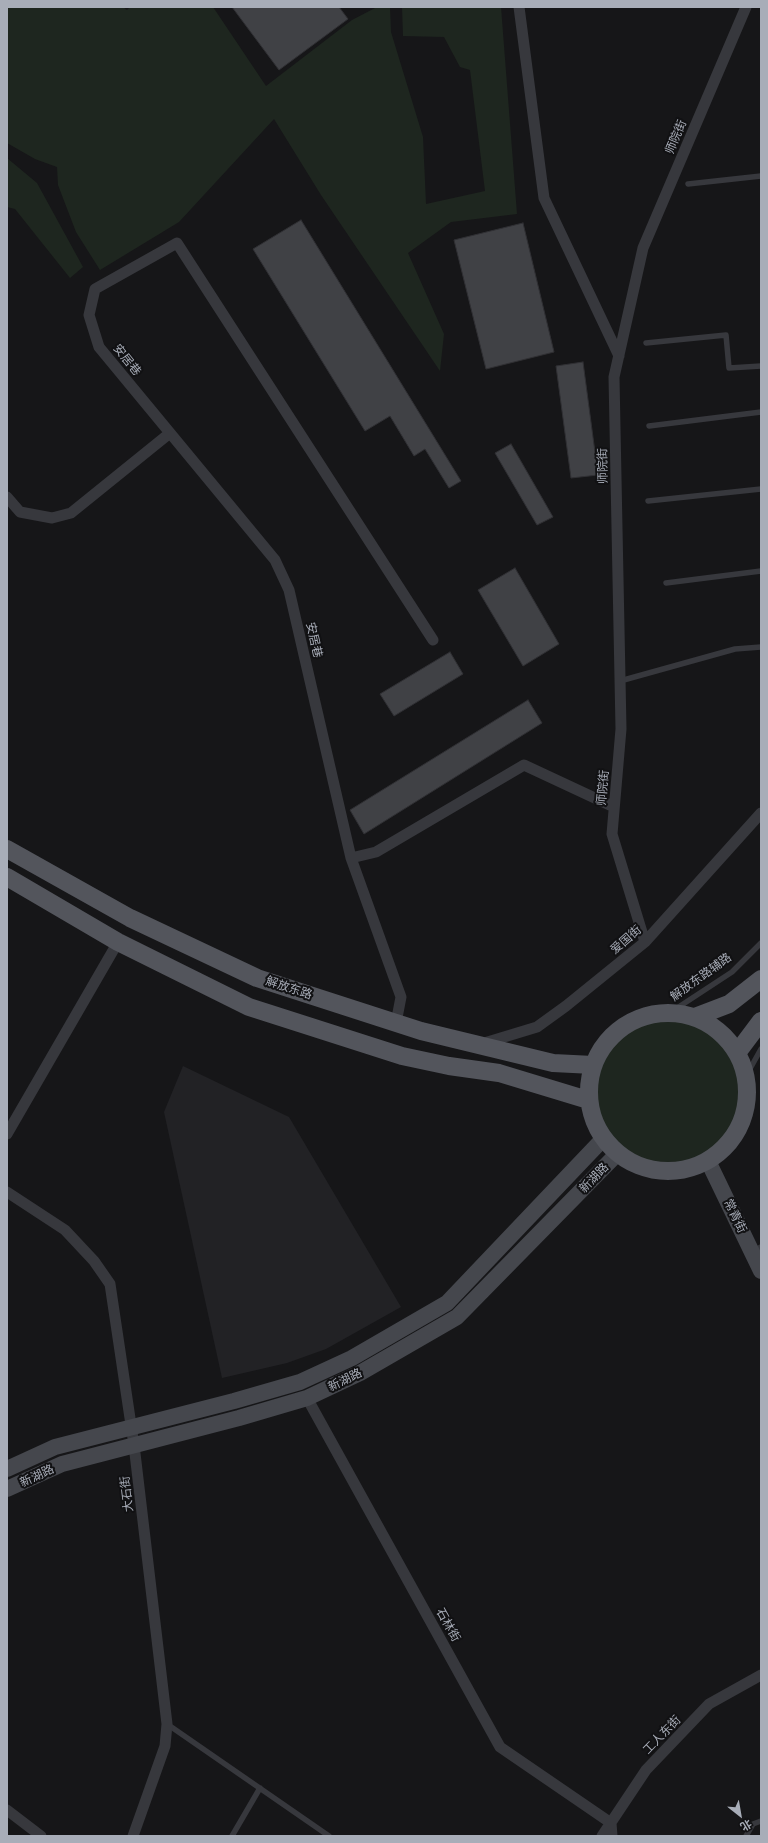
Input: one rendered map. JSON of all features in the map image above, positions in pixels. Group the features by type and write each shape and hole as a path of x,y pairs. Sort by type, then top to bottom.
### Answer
{"main road":[{"name":"解放东路","path":"7,849 130,918 257,978 421,1031 553,1064 593,1065"},
{"path":"7,877 118,942 248,1007 402,1056 449,1066 498,1073 588,1100"},
{"path":"696,1017 729,1004 761,979"},
{"path":"671,1012 696,1017 710,1024 722,1033 738,1053 746,1076 748,1100 741,1124 727,1145 708,1161 686,1170 662,1172 638,1166 617,1154 603,1139 593,1120 588,1100 589,1082 593,1065 605,1043 624,1026 646,1016 671,1012"},
{"path":"738,1053 761,1021"},
{"name":"新湖路","path":"7,1469 55,1447 234,1401 300,1382 352,1358 447,1303 603,1139"},
{"name":"新湖路","path":"7,1489 62,1464 239,1418 307,1398 360,1373 458,1317 617,1154"},
{"name":"常青街","path":"708,1161 756,1250 761,1271"}],"street":[{"path":"519,7 544,198 619,356"},
{"name":"师院街","path":"645,942 612,834 621,729 614,377 643,248 746,7"},
{"name":"安居巷","path":"396,1023 401,997 351,858 289,590 275,560 99,347 89,315 95,289 178,243 433,640"},
{"path":"7,497 20,512 52,518 71,513 170,433"},
{"path":"351,858 376,852 524,765 614,807"},
{"name":"爱国街","path":"479,1045 537,1027 566,1006 645,942 761,813"},
{"path":"7,1134 118,942"},
{"name":"大石街","path":"7,1192 65,1230 94,1261 110,1284 134,1445 167,1724 165,1746 133,1836"},
{"name":"石林街","path":"307,1398 500,1747 611,1823"},
{"name":"工人东街","path":"602,1836 646,1770 709,1704 761,1674"},
{"path":"7,1810 41,1836"},
{"path":"611,1823 612,1836"}],"lane":[{"path":"688,184 761,176"},
{"path":"646,343 726,335 730,368 761,366"},
{"path":"648,426 761,412"},
{"path":"648,501 761,490"},
{"path":"666,583 761,572"},
{"path":"620,681 735,649 761,647"},
{"name":"解放东路辅路","path":"671,1012 732,972 761,943"},
{"path":"746,1076 761,1049"},
{"path":"167,1724 326,1835"},
{"path":"232,1836 260,1788"},
{"path":"746,1836 753,1824 761,1821"}],"shaded area":[{"path":"7,7 123,7 127,10 130,7 213,7 266,86 352,20 377,7 390,7 391,32 423,137 426,204 485,191 470,70 460,67 444,37 403,36 402,7 501,7 517,214 451,222 408,253 444,334 440,371 321,195 274,119 179,222 100,270 76,232 58,185 57,167 35,159 7,143"},
{"path":"7,158 37,183 83,267 70,278 15,209 7,207"},
{"path":"676,1013 691,1016 705,1022 724,1036 734,1048 744,1069 747,1092 744,1115 734,1136 724,1148 712,1158 691,1168 676,1171 660,1171 645,1168 624,1158 612,1148 602,1136 592,1115 590,1107 589,1084 592,1069 602,1048 612,1036 624,1026 645,1016 653,1014"},
{"path":"183,1066 289,1117 401,1307 326,1349 287,1363 222,1378 164,1112"}],"building":[{"path":"232,7 339,7 348,19 279,70"},
{"path":"301,220 461,481 449,488 425,449 414,456 390,416 365,431 253,249"},
{"path":"523,223 554,352 486,369 454,240"},
{"path":"583,362 598,475 571,478 556,366"},
{"path":"511,444 553,517 537,525 495,453"},
{"path":"515,568 559,644 523,666 478,590"},
{"path":"450,652 463,674 394,716 380,694"},
{"path":"528,700 542,723 364,834 350,810"}]}
